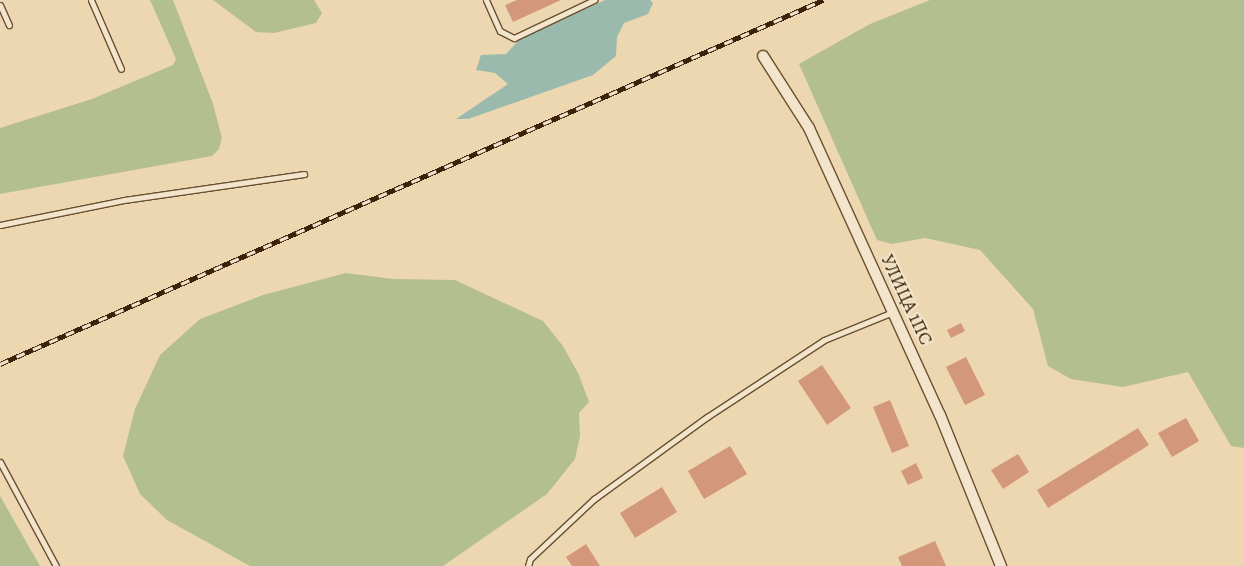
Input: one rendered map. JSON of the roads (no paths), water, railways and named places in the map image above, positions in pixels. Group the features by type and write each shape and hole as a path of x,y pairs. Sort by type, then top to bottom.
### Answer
{"street":[{"name":"УЛИЦА 1ПС","path":"763,56 809,128 940,415 1001,566"}],"lane":[{"path":"91,0 121,69"},
{"path":"486,0 500,31 514,38 594,0"},
{"path":"0,5 9,24"},
{"path":"0,224 124,200 304,174"},
{"path":"528,566 530,559 594,499 707,417 824,340 893,312"},
{"path":"0,462 56,566"}],"railway":[{"path":"0,364 823,0"}]}
